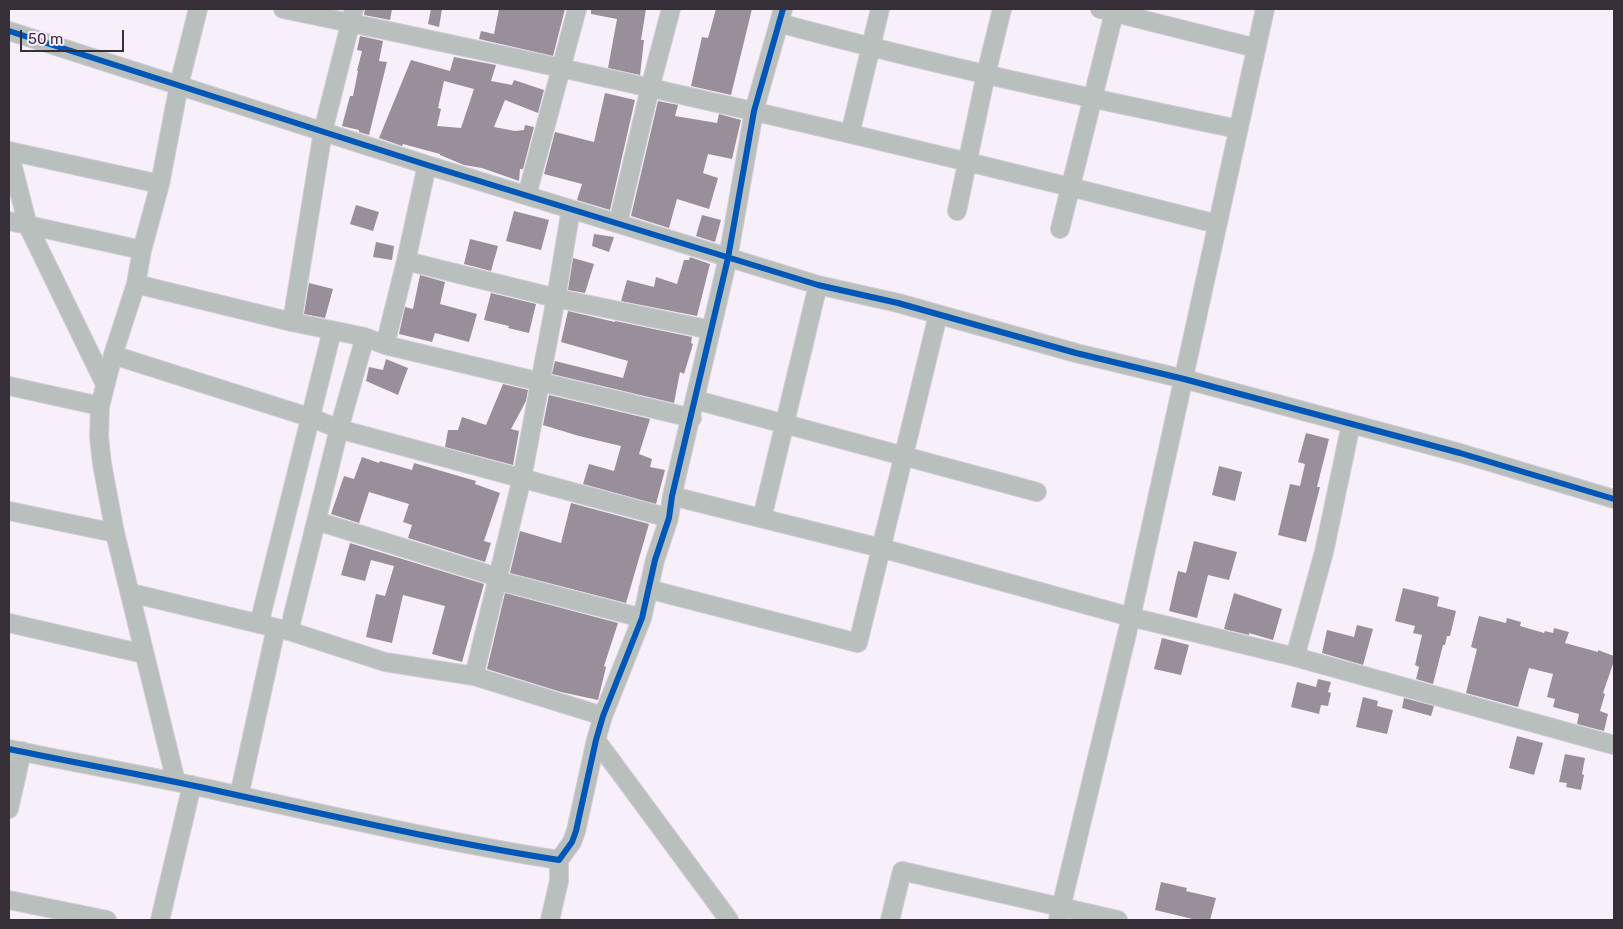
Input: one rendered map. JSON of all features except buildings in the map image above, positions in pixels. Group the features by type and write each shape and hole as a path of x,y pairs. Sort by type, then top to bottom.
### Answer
{"street":[{"path":"160,920 184,784 144,654 131,593 115,533 102,464 99,436 100,406 113,355 136,284 142,250 160,184 179,84 198,9"},
{"path":"283,9 353,16 561,67 1071,186 1217,224"},
{"path":"527,194 577,9"},
{"path":"618,223 671,9"},
{"path":"850,134 880,9"},
{"path":"957,211 1002,9"},
{"path":"1060,913 1131,618 1265,9"},
{"path":"1060,229 1093,98 1110,10 1256,48"},
{"path":"292,322 323,131 353,16"},
{"path":"550,920 559,881 560,860 572,842 576,831 602,716 642,618 654,560 669,518 672,496 692,418 728,258 754,111 781,16 870,47 1238,129"},
{"path":"9,32 179,84 427,165 527,194 818,285 938,314 1460,453 1614,499"},
{"path":"105,384 28,226 9,151 160,184"},
{"path":"385,345 427,165"},
{"path":"474,676 522,478 571,209"},
{"path":"9,221 142,250"},
{"path":"406,261 556,298 711,330"},
{"path":"136,284 292,322 365,337 385,345 692,418"},
{"path":"762,518 818,285"},
{"path":"648,588 858,644 938,314"},
{"path":"239,796 275,628 312,418 332,331"},
{"path":"275,628 317,521 365,337"},
{"path":"113,355 312,418 340,429 669,518"},
{"path":"9,386 100,406"},
{"path":"696,400 1037,492"},
{"path":"1295,657 1324,552 1351,424"},
{"path":"672,496 881,548 1131,618 1295,657 1614,745"},
{"path":"9,511 115,533"},
{"path":"317,521 497,579 642,618"},
{"path":"131,593 275,628 385,662 474,676 602,716"},
{"path":"9,623 144,654"},
{"path":"596,740 729,920"},
{"path":"9,809 15,750 495,850 560,860"},
{"path":"890,920 902,870 1060,913 1118,920"},
{"path":"9,900 107,920"}],"cycle path":[{"path":"9,749 195,786 422,835 559,860 572,842 576,831 603,716 642,618 655,560 669,518 672,496 728,258 754,111 783,9"},
{"path":"9,31 427,165 818,285 898,303 1076,353 1184,379 1460,453 1614,499"}]}
